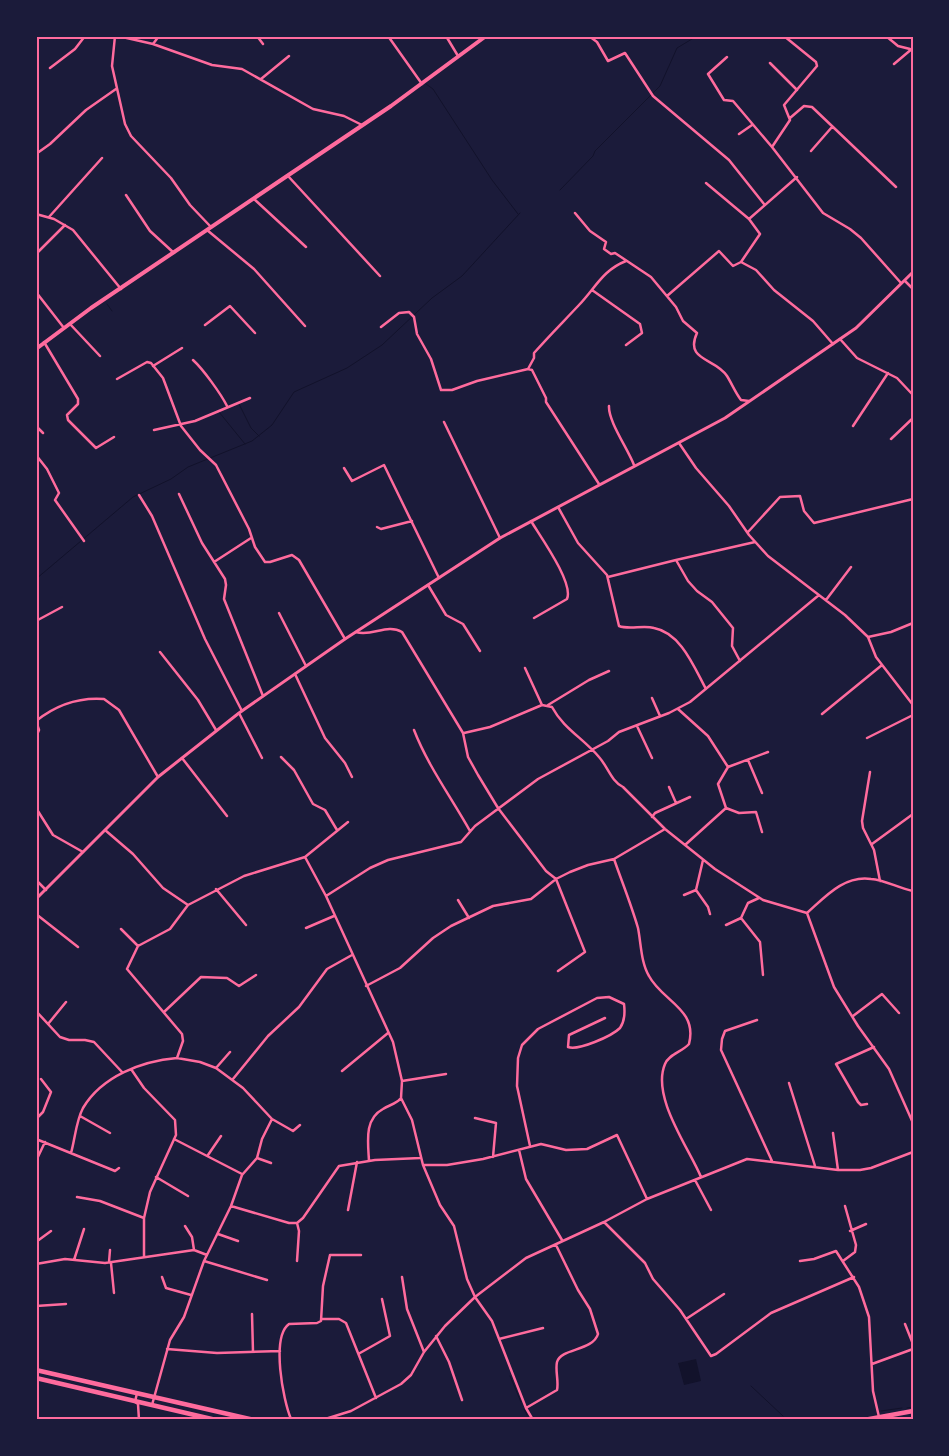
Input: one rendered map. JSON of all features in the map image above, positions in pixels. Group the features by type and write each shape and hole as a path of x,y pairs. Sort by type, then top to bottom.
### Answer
{"main road":[{"path":"36,348 422,84 486,36"},
{"path":"36,1370 254,1420"},
{"path":"36,1378 216,1420"},
{"path":"864,1420 913,1411"}],"street":[{"path":"50,68 75,49 85,36"},
{"path":"305,326 254,269 209,229 171,178 131,136 125,124 111,59 116,36 153,44 212,64 242,69 313,109 344,116 362,125"},
{"path":"153,44 159,36"},
{"path":"257,36 263,44"},
{"path":"388,36 422,84"},
{"path":"446,36 459,58"},
{"path":"589,36 597,42 608,61 624,53 652,94 729,160 764,204"},
{"path":"784,36 817,64 784,105 790,118"},
{"path":"886,36 898,46 911,49"},
{"path":"894,64 911,49"},
{"path":"261,79 289,56"},
{"path":"727,57 708,74 724,100 733,101 772,146 823,213 861,238 903,283 913,289"},
{"path":"770,63 796,90"},
{"path":"36,154 50,144 86,110 116,89"},
{"path":"772,146 790,118 804,106 810,106 896,187"},
{"path":"739,134 752,125"},
{"path":"811,151 832,127"},
{"path":"49,218 102,158"},
{"path":"287,175 380,276"},
{"path":"749,219 796,177"},
{"path":"667,297 719,251 733,266 741,262 760,234 749,219 706,183"},
{"path":"126,195 150,231 174,253"},
{"path":"253,198 306,247"},
{"path":"575,213 590,231 606,242 604,248 651,277 683,320 697,333 694,347 696,354 720,369 741,400 750,401"},
{"path":"36,214 65,225 78,236 121,289"},
{"path":"36,254 65,225"},
{"path":"528,369 534,358 534,353 612,267 626,261"},
{"path":"741,262 756,270 774,290 813,321 833,344"},
{"path":"36,899 158,777 240,712 345,639 500,538 634,465 712,426 833,344 873,314 913,272"},
{"path":"592,290 640,324 642,333 626,345"},
{"path":"36,292 64,328"},
{"path":"205,325 230,306 255,334"},
{"path":"381,326 399,313 409,312 414,317 417,334 431,359 441,390 452,390 477,380 528,369 532,370 546,398 546,402 600,484"},
{"path":"70,324 100,356"},
{"path":"840,339 860,360 897,378 913,395"},
{"path":"44,342 78,400 78,404 67,415 68,420 96,448 114,437"},
{"path":"153,366 182,348"},
{"path":"193,360 205,373 214,389 220,392 227,406"},
{"path":"117,379 148,362 153,366 163,378 181,426 200,450 216,465 265,562 288,555 292,555 298,560 345,639"},
{"path":"853,426 888,373"},
{"path":"154,430 181,426 202,419 227,406 250,398"},
{"path":"609,406 610,418 634,465"},
{"path":"892,440 913,418"},
{"path":"444,422 500,538"},
{"path":"36,426 43,434"},
{"path":"679,443 747,532 768,556 826,600 868,637 872,650 913,705"},
{"path":"36,455 47,469 59,493 55,500 84,541"},
{"path":"344,468 352,481 384,464 439,578"},
{"path":"139,494 154,521 205,639 262,758"},
{"path":"179,494 202,543 226,582 224,599 263,696"},
{"path":"747,532 780,496 800,496 804,511 814,522 913,499"},
{"path":"558,507 578,543 603,568 608,577 619,626 653,627 666,632 688,656 706,689"},
{"path":"377,527 381,529 391,528 412,521"},
{"path":"531,522 560,570 569,594 567,599 534,618"},
{"path":"214,562 251,537"},
{"path":"608,577 756,542"},
{"path":"676,560 688,581 697,591 712,602 733,628 732,646 740,660"},
{"path":"826,600 851,566"},
{"path":"428,585 446,615 463,624 480,651"},
{"path":"326,896 370,868 405,854 456,845 461,842 470,831 498,808 538,779 592,750 619,732 678,708 706,689 819,595"},
{"path":"36,621 62,607"},
{"path":"279,613 306,666"},
{"path":"868,637 891,632 913,623"},
{"path":"356,632 367,634 390,628 402,632 463,733 472,766 498,808 546,871 556,879 585,952 558,971"},
{"path":"160,652 198,700 216,730"},
{"path":"822,714 882,665"},
{"path":"525,668 542,705"},
{"path":"463,733 490,727 542,705 548,705 589,680 608,671"},
{"path":"295,674 325,738 345,763 352,777"},
{"path":"36,737 39,730 36,721 55,708 72,702 96,698 108,700 119,710 158,777"},
{"path":"652,698 660,716"},
{"path":"548,705 552,707 567,728 600,758 616,784 623,787 665,829 703,860 759,898 807,913"},
{"path":"678,708 708,736 728,768"},
{"path":"867,738 913,715"},
{"path":"637,726 652,758"},
{"path":"414,730 424,755 460,811 470,831"},
{"path":"726,808 718,784 728,768 768,752"},
{"path":"182,757 227,816"},
{"path":"281,757 294,770 313,804 328,814 336,830"},
{"path":"748,760 762,792"},
{"path":"870,772 862,821 863,828 872,844 880,881"},
{"path":"669,787 676,803"},
{"path":"652,817 690,797"},
{"path":"36,808 53,835 84,852"},
{"path":"726,808 739,813 756,812 762,832"},
{"path":"685,845 726,808"},
{"path":"872,844 913,814"},
{"path":"177,1058 183,1038 164,1012 128,972 138,946 170,929 188,905 216,889 251,873 305,857 348,822"},
{"path":"366,987 393,972 433,938 469,918 493,906 531,899 556,879 579,868 614,859 665,829"},
{"path":"105,830 133,854 156,881 188,905"},
{"path":"305,857 326,896 396,1052 402,1081 401,1098 412,1120 422,1165 440,1205 454,1226 467,1279 475,1297 492,1321 526,1408 533,1420"},
{"path":"614,859 637,925 646,969 658,990 679,1006 690,1029 689,1044 668,1059 665,1064 663,1088 674,1126 701,1177"},
{"path":"703,860 696,890 708,907 710,914"},
{"path":"807,913 845,882 862,878 880,881 897,888 913,891"},
{"path":"36,880 46,890"},
{"path":"216,889 246,925"},
{"path":"684,895 696,890"},
{"path":"726,925 741,918 748,903 759,898"},
{"path":"458,900 469,918"},
{"path":"807,913 834,987 858,1026 889,1069 913,1123"},
{"path":"36,914 78,947"},
{"path":"306,928 334,916"},
{"path":"741,918 760,942 763,975"},
{"path":"121,928 138,946"},
{"path":"233,1079 268,1036 299,1008 327,969 352,955"},
{"path":"164,1012 201,976 227,978 239,986 256,974"},
{"path":"853,1016 882,994 898,1013"},
{"path":"530,1146 518,1086 518,1058 522,1046 538,1029 597,998 609,997 624,1004 623,1021 619,1028 583,1046 573,1049 568,1047 569,1035 605,1018"},
{"path":"48,1024 66,1002"},
{"path":"36,1011 64,1039 94,1042 122,1072"},
{"path":"757,1020 725,1031 721,1050 772,1161"},
{"path":"342,1070 388,1033"},
{"path":"867,1104 861,1105 858,1102 836,1064 874,1047"},
{"path":"216,1068 230,1052"},
{"path":"71,1153 84,1106 106,1082 122,1072 177,1058 200,1062 216,1068 233,1079 272,1119 293,1131 300,1125"},
{"path":"131,1069 144,1088 175,1120 177,1130 156,1176 144,1218 144,1257"},
{"path":"402,1081 446,1074"},
{"path":"36,1120 43,1112 51,1092 41,1079"},
{"path":"789,1083 815,1166"},
{"path":"369,1161 368,1132 372,1119 382,1109 401,1098"},
{"path":"80,1116 110,1133"},
{"path":"475,1118 496,1123 493,1157"},
{"path":"152,1405 167,1349 184,1317 204,1261 218,1234 242,1175 257,1158 262,1139 272,1119"},
{"path":"833,1133 838,1170"},
{"path":"422,1165 447,1165 493,1157 530,1146 545,1144 566,1150 587,1149 617,1135 647,1199"},
{"path":"208,1155 220,1136"},
{"path":"36,1139 115,1171 120,1168"},
{"path":"174,1139 208,1155 242,1175"},
{"path":"36,1160 45,1142"},
{"path":"519,1150 526,1179 562,1240"},
{"path":"322,1420 351,1410 376,1398 408,1378 436,1336 475,1297 526,1258 604,1222 647,1199 741,1161 772,1161 838,1170 867,1170 913,1152"},
{"path":"257,1158 271,1163"},
{"path":"230,1206 289,1223 297,1223 303,1218 339,1166 357,1162 420,1158"},
{"path":"348,1210 357,1162"},
{"path":"156,1176 188,1196"},
{"path":"694,1180 711,1210"},
{"path":"77,1197 100,1201 144,1218"},
{"path":"842,1261 855,1252 856,1245 850,1231 845,1206"},
{"path":"604,1222 641,1259 653,1279 686,1319 709,1354 713,1356 771,1313 854,1277"},
{"path":"297,1223 299,1231 297,1261"},
{"path":"850,1231 866,1224"},
{"path":"185,1226 192,1237 194,1250"},
{"path":"74,1260 84,1229"},
{"path":"36,1242 50,1231"},
{"path":"218,1234 238,1241"},
{"path":"526,1408 557,1390 557,1364 559,1358 593,1342 598,1334 590,1309 578,1290 556,1245"},
{"path":"110,1250 114,1293"},
{"path":"36,1264 56,1259 110,1262 194,1250 207,1255"},
{"path":"800,1261 816,1258 834,1251 854,1277 869,1317 873,1391 879,1417"},
{"path":"322,1319 323,1286 329,1257 334,1254 361,1255"},
{"path":"204,1261 267,1280"},
{"path":"162,1277 166,1288 191,1296"},
{"path":"402,1277 407,1309 424,1352"},
{"path":"686,1319 724,1294"},
{"path":"360,1353 390,1336 382,1299"},
{"path":"36,1306 66,1304"},
{"path":"252,1314 253,1352"},
{"path":"303,1420 290,1419 285,1401 280,1351 283,1329 286,1325 319,1323 322,1319 339,1318 345,1321 360,1353 376,1398"},
{"path":"905,1324 913,1344"},
{"path":"499,1339 544,1328"},
{"path":"436,1336 449,1362 462,1400"},
{"path":"167,1349 217,1353 280,1351"},
{"path":"872,1364 913,1349"},
{"path":"137,1393 135,1402 138,1404 139,1420"}],"shaded area":[{"path":"696,1359 701,1381 684,1385 678,1363"}],"waterway":[{"path":"560,190 593,156 595,151 660,86 677,48 697,36"},
{"path":"426,84 433,89 492,180 518,214"},
{"path":"36,579 133,497 171,479 188,467 252,441 272,425 294,392 347,368 382,345 432,298 462,276 520,213"},
{"path":"107,304 112,311"},
{"path":"239,404 251,428 259,436"},
{"path":"219,412 245,444"},
{"path":"510,1376 521,1402"},
{"path":"751,1386 783,1416"},
{"path":"907,1408 913,1407"},
{"path":"881,1411 902,1408"},
{"path":"524,1409 527,1415"}]}
